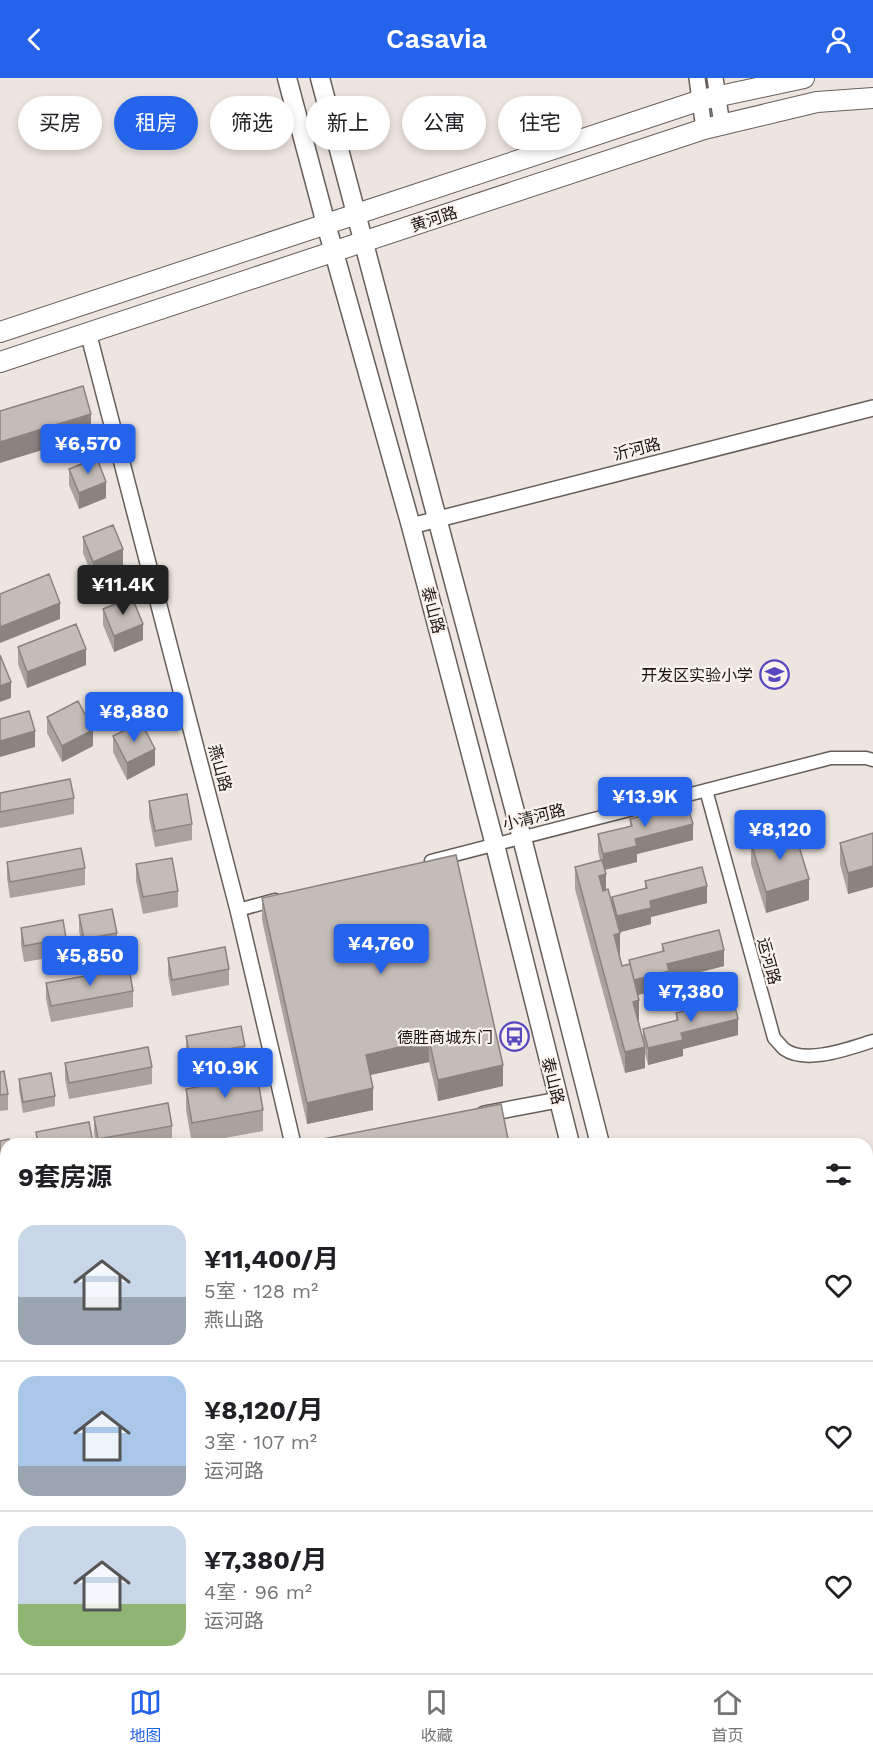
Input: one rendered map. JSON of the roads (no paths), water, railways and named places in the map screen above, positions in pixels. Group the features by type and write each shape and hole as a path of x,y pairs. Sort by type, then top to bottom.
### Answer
{"main road":[{"name":"泰山路","path":"287,78 411,526 495,844 568,1138"},
{"name":"泰山路","path":"320,78 522,838 598,1138"},
{"name":"黄河路","path":"0,332 326,224 711,91 804,78"},
{"name":"黄河路","path":"0,362 713,127 817,102 873,98"}],"street":[{"path":"697,78 711,91 713,127"},
{"name":"燕山路","path":"88,332 238,910 292,1138"},
{"name":"沂河路","path":"411,526 873,408"},
{"name":"小清河路","path":"417,864 831,758 873,760"},
{"name":"运河路","path":"706,790 774,1038 786,1050 809,1056 840,1051 873,1041"},
{"path":"238,910 283,898"},
{"path":"467,1118 558,1100"}],"place":[{"name":"开发区实验小学","path":"774,675"},
{"name":"德胜商城东门","path":"514,1037"}]}
